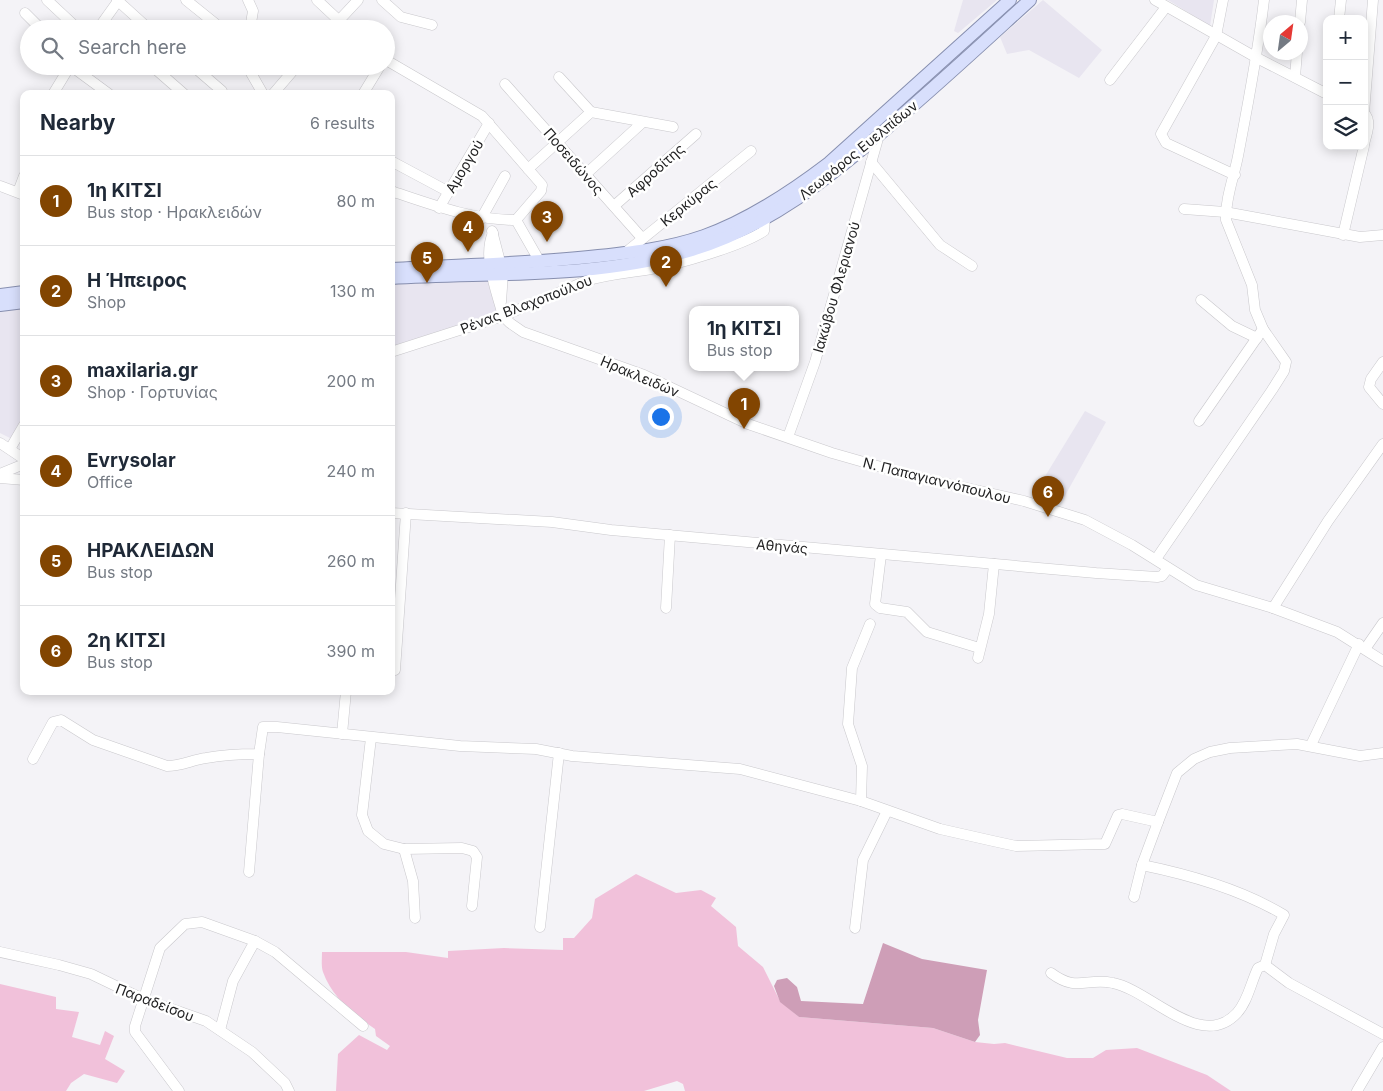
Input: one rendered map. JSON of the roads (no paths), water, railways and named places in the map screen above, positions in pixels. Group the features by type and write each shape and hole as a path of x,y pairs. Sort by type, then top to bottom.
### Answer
{"main road":[{"name":"Λεωφόρος Ευελπίδων","path":"395,278 497,269 673,245 705,235 743,218 808,180 874,125 1010,0"},
{"name":"Λεωφόρος Ευελπίδων","path":"395,269 580,270 655,259 707,245 765,219 815,188 879,135 1030,0"},
{"path":"0,295 20,292"},
{"path":"0,305 20,302"}],"street":[{"path":"47,0 68,20"},
{"path":"186,0 211,20"},
{"path":"248,0 253,11 252,20"},
{"path":"317,0 339,20 358,0"},
{"path":"382,0 401,17 432,26"},
{"path":"1155,0 1216,36 1323,92"},
{"path":"1223,0 1216,36 1161,134 1166,143 1235,175"},
{"path":"1156,560 1284,370 1286,362 1260,333 1252,285 1226,220 1226,212 1235,175 1257,58 1264,0"},
{"path":"1301,15 1302,0"},
{"path":"1340,15 1341,0"},
{"path":"1365,105 1373,0"},
{"path":"107,20 117,1 139,20"},
{"path":"1110,80 1166,7"},
{"path":"25,13 32,20"},
{"path":"1294,77 1296,60"},
{"path":"395,65 467,106 489,123 543,188 516,220 486,220 439,208 395,192"},
{"path":"55,90 65,75"},
{"path":"83,75 103,90"},
{"path":"162,75 179,90"},
{"path":"203,75 221,90"},
{"path":"252,75 261,90"},
{"path":"276,90 289,75"},
{"path":"365,90 375,75"},
{"path":"559,76 591,112 673,127"},
{"name":"Ποσειδώνος","path":"505,84 642,238"},
{"path":"528,169 591,112"},
{"path":"586,174 643,122"},
{"name":"Αμοργού","path":"439,208 489,123"},
{"name":"Αφροδίτης","path":"614,206 696,134"},
{"name":"Ιακώβου Φλεριανού","path":"788,438 814,362 879,135"},
{"path":"1343,235 1363,150"},
{"name":"Κερκύρας","path":"625,253 751,151"},
{"path":"871,162 887,184 940,245 972,266"},
{"path":"395,163 449,192"},
{"path":"486,220 505,176"},
{"path":"0,186 20,193"},
{"path":"1184,209 1226,212 1343,235 1360,237 1383,235"},
{"name":"Ρένας Βλαχοπούλου","path":"395,350 502,310 600,276 654,269 723,248 764,231 765,219"},
{"path":"486,220 493,233 497,269 504,288 502,310"},
{"path":"516,220 540,262"},
{"path":"1201,300 1232,326 1260,333"},
{"name":"Ηρακλειδών","path":"502,310 523,332 612,362 726,415 788,438"},
{"path":"1199,421 1260,333"},
{"path":"1383,362 1371,379 1369,387 1383,404"},
{"path":"10,449 20,432"},
{"name":"Ν. Παπαγιαννόπουλου","path":"788,438 909,475 1024,501 1078,518 1107,531 1196,585 1272,608 1337,632 1383,661"},
{"path":"0,443 20,456"},
{"path":"1272,608 1328,521 1383,444"},
{"path":"0,476 20,466"},
{"path":"0,476 20,479"},
{"name":"Αθηνάς","path":"395,513 552,522 881,555 1157,577 1165,574 1168,568"},
{"path":"395,670 406,513"},
{"path":"666,608 670,535"},
{"path":"881,555 875,604 880,608 907,612 927,632 976,647"},
{"path":"978,658 989,614 994,564"},
{"path":"1311,745 1362,647 1383,623"},
{"path":"861,801 862,766 848,724 852,668 870,624"},
{"path":"342,734 346,695"},
{"path":"34,759 53,722 62,720 93,740 167,766 179,766 204,758 235,754 258,754"},
{"path":"249,872 258,754 263,728 371,738 536,749 572,756 740,769 861,801 940,829 1016,846 1105,844 1114,820 1118,815 1122,814 1158,822"},
{"path":"371,738 362,815 368,831 384,844 404,849 462,848 473,851 477,858 472,906"},
{"path":"1134,898 1142,865 1177,773 1194,759 1210,752 1230,748 1311,745 1360,756 1383,753"},
{"path":"540,927 559,753"},
{"path":"855,928 863,860 888,810"},
{"path":"404,849 413,881 415,918"},
{"path":"1142,865 1181,873 1215,884 1284,916 1274,934 1265,965"},
{"path":"179,1091 135,1032 143,999 160,948 185,924 202,922 255,941 291,964 363,1026"},
{"path":"220,1030 233,981 255,941"},
{"name":"Παραδείσου","path":"0,952 91,974 143,999 206,1021 252,1052 284,1083 289,1091"},
{"path":"1051,973 1072,985 1112,982 1131,990 1186,1020 1210,1027 1224,1022 1237,1013 1244,1002 1258,968 1265,965"},
{"path":"1265,965 1305,993 1383,1034"},
{"path":"1357,1091 1383,1047"}],"place":[{"name":"maxilaria.gr","path":"547,242"},
{"name":"Evrysolar","path":"468,252"},
{"name":"ΗΡΑΚΛΕΙΔΩΝ","path":"427,283"},
{"name":"Η Ήπειρος","path":"666,287"},
{"name":"1η ΚΙΤΣΙ","path":"744,429"},
{"name":"2η ΚΙΤΣΙ","path":"1048,517"}]}
